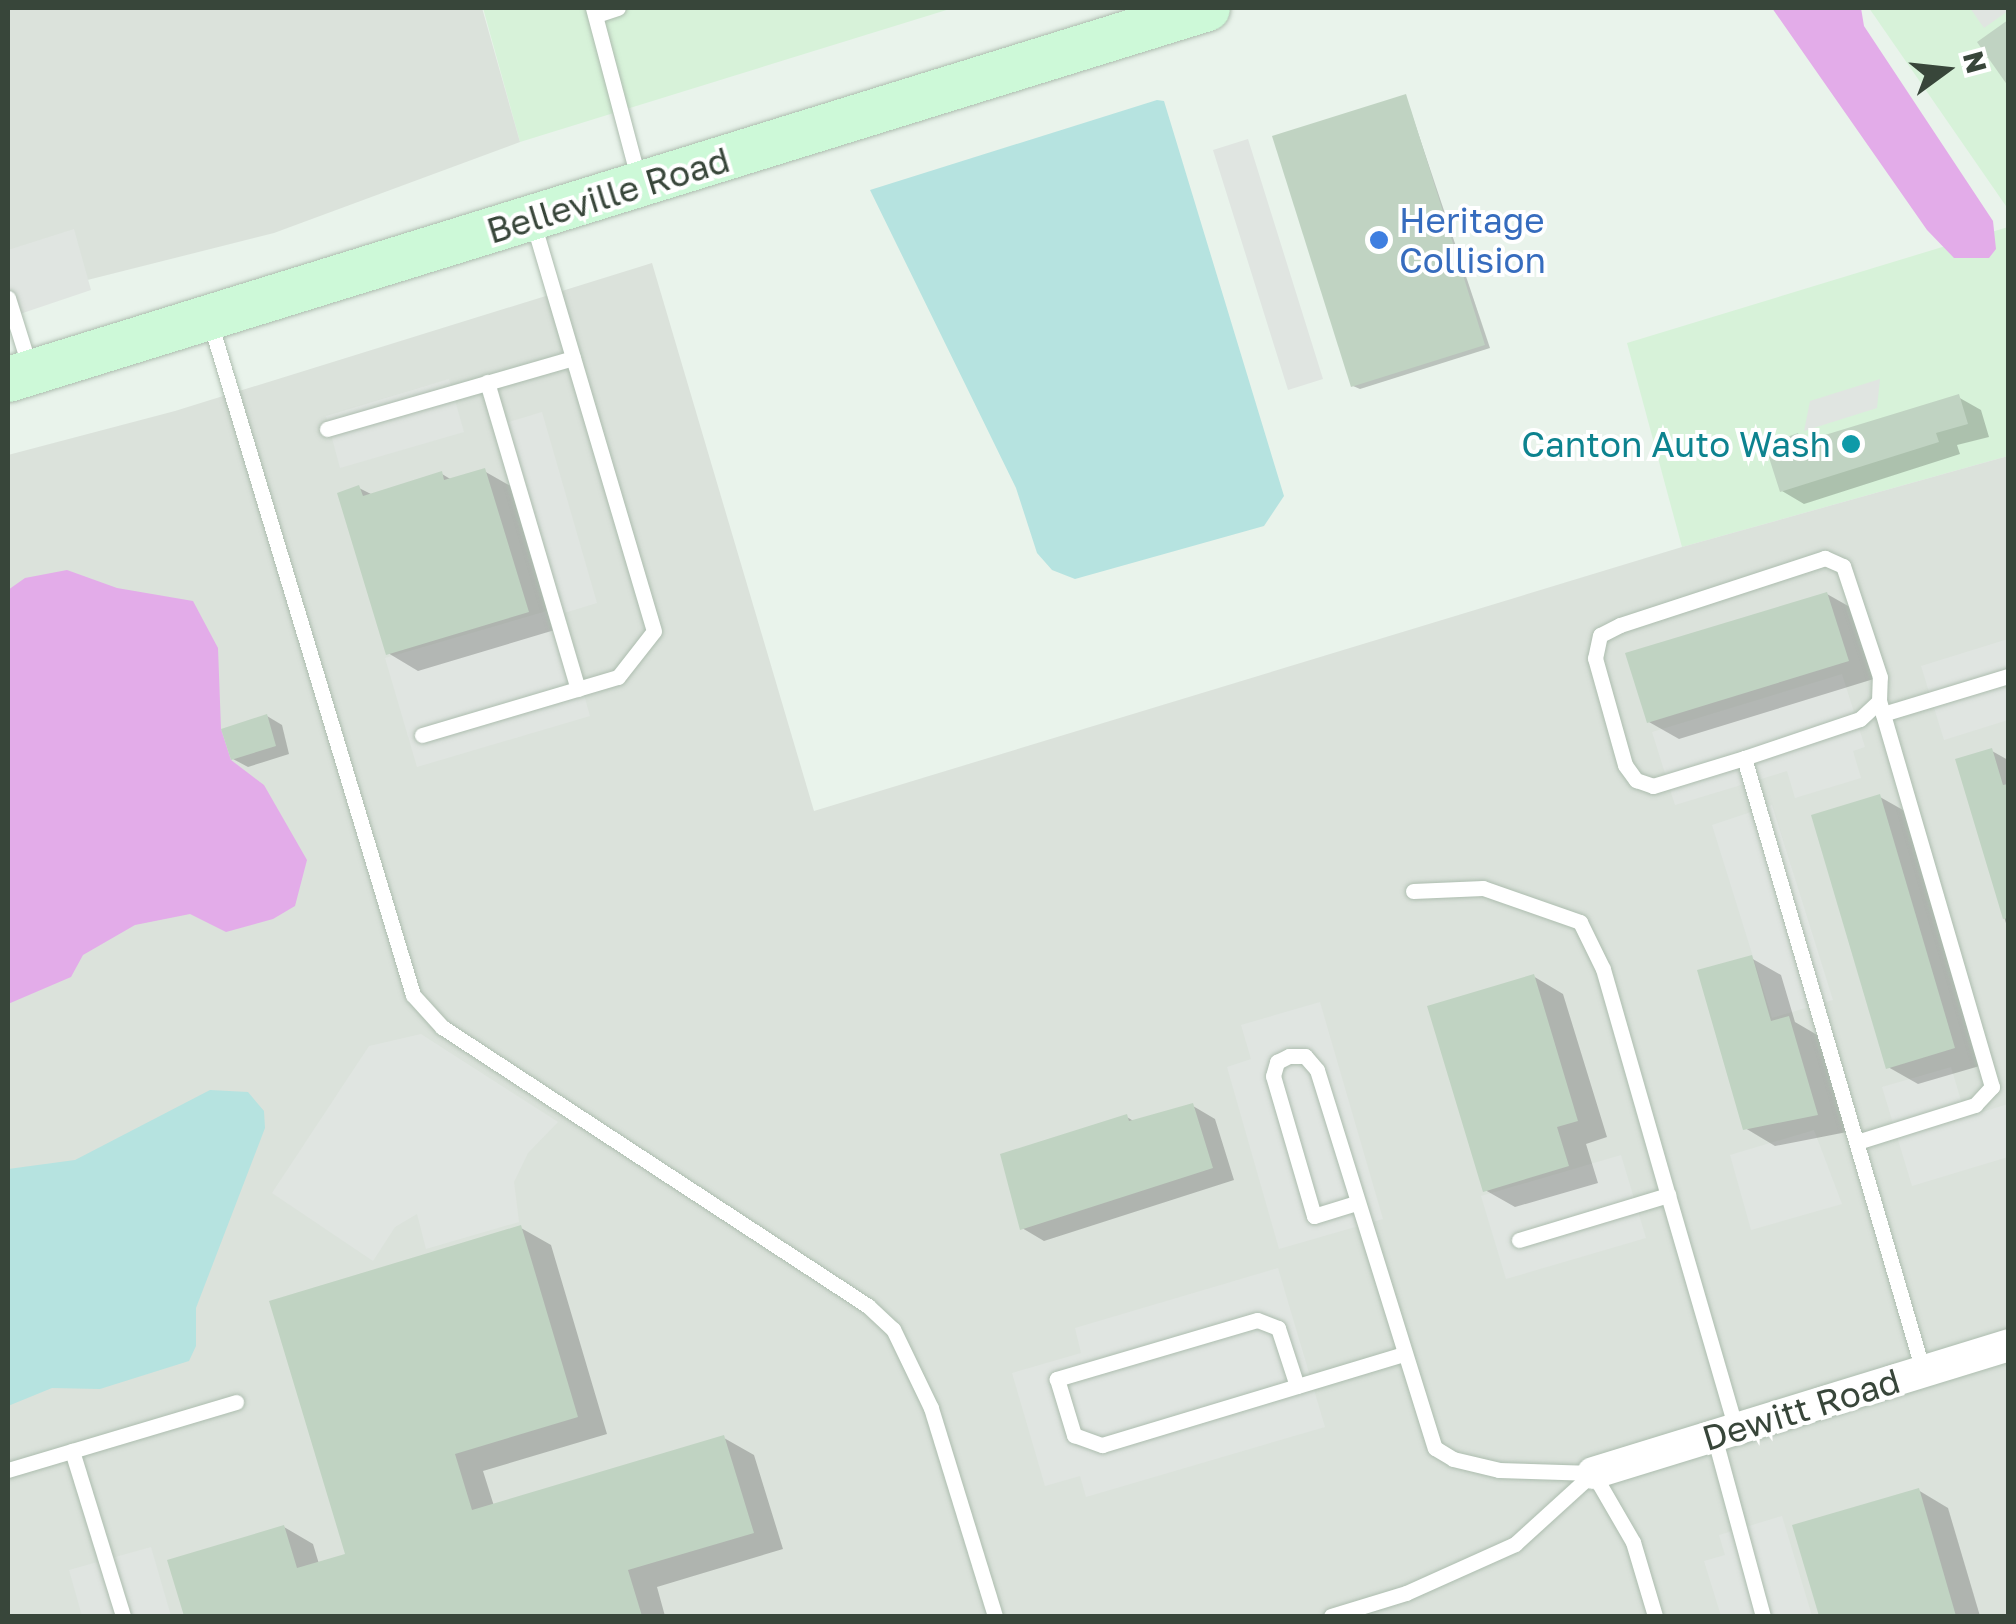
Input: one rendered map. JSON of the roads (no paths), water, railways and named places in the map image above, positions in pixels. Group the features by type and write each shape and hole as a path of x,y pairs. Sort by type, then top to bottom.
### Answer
{"main road":[{"name":"Belleville Road","path":"20,376 1207,8"}],"street":[{"name":"Dewitt Road","path":"1593,1473 2008,1345"}],"lane":[{"path":"618,8 594,11 640,185"},
{"path":"422,735 618,677 654,631 532,218"},
{"path":"8,298 20,376"},
{"path":"208,318 414,995 442,1027 868,1306 894,1329 932,1408 994,1616"},
{"path":"327,429 573,358"},
{"path":"487,382 578,689"},
{"path":"1858,1142 1975,1105 1992,1087 1881,708 1880,677 1855,588 1843,566 1824,558 1600,635 1594,658 1625,765 1636,780 1653,786 1860,719 1881,708 2008,676"},
{"path":"1744,758 1923,1371"},
{"path":"1413,891 1483,888 1580,922 1603,969 1668,1194 1725,1432 1763,1616"},
{"path":"1356,1203 1314,1216 1273,1076 1278,1062 1289,1056 1305,1056 1316,1070 1424,1429 1435,1448 1452,1459 1500,1470 1593,1473"},
{"path":"1519,1240 1668,1194"},
{"path":"1297,1386 1278,1328 1257,1320 1058,1378 1074,1436 1102,1445 1401,1355"},
{"path":"8,1470 236,1402"},
{"path":"72,1451 123,1616"},
{"path":"1331,1616 1406,1593 1515,1544 1593,1473"},
{"path":"1593,1473 1633,1542 1655,1616"}],"place":[{"name":"Heritage Collision","path":"1379,240"},
{"name":"Canton Auto Wash","path":"1851,444"}]}
